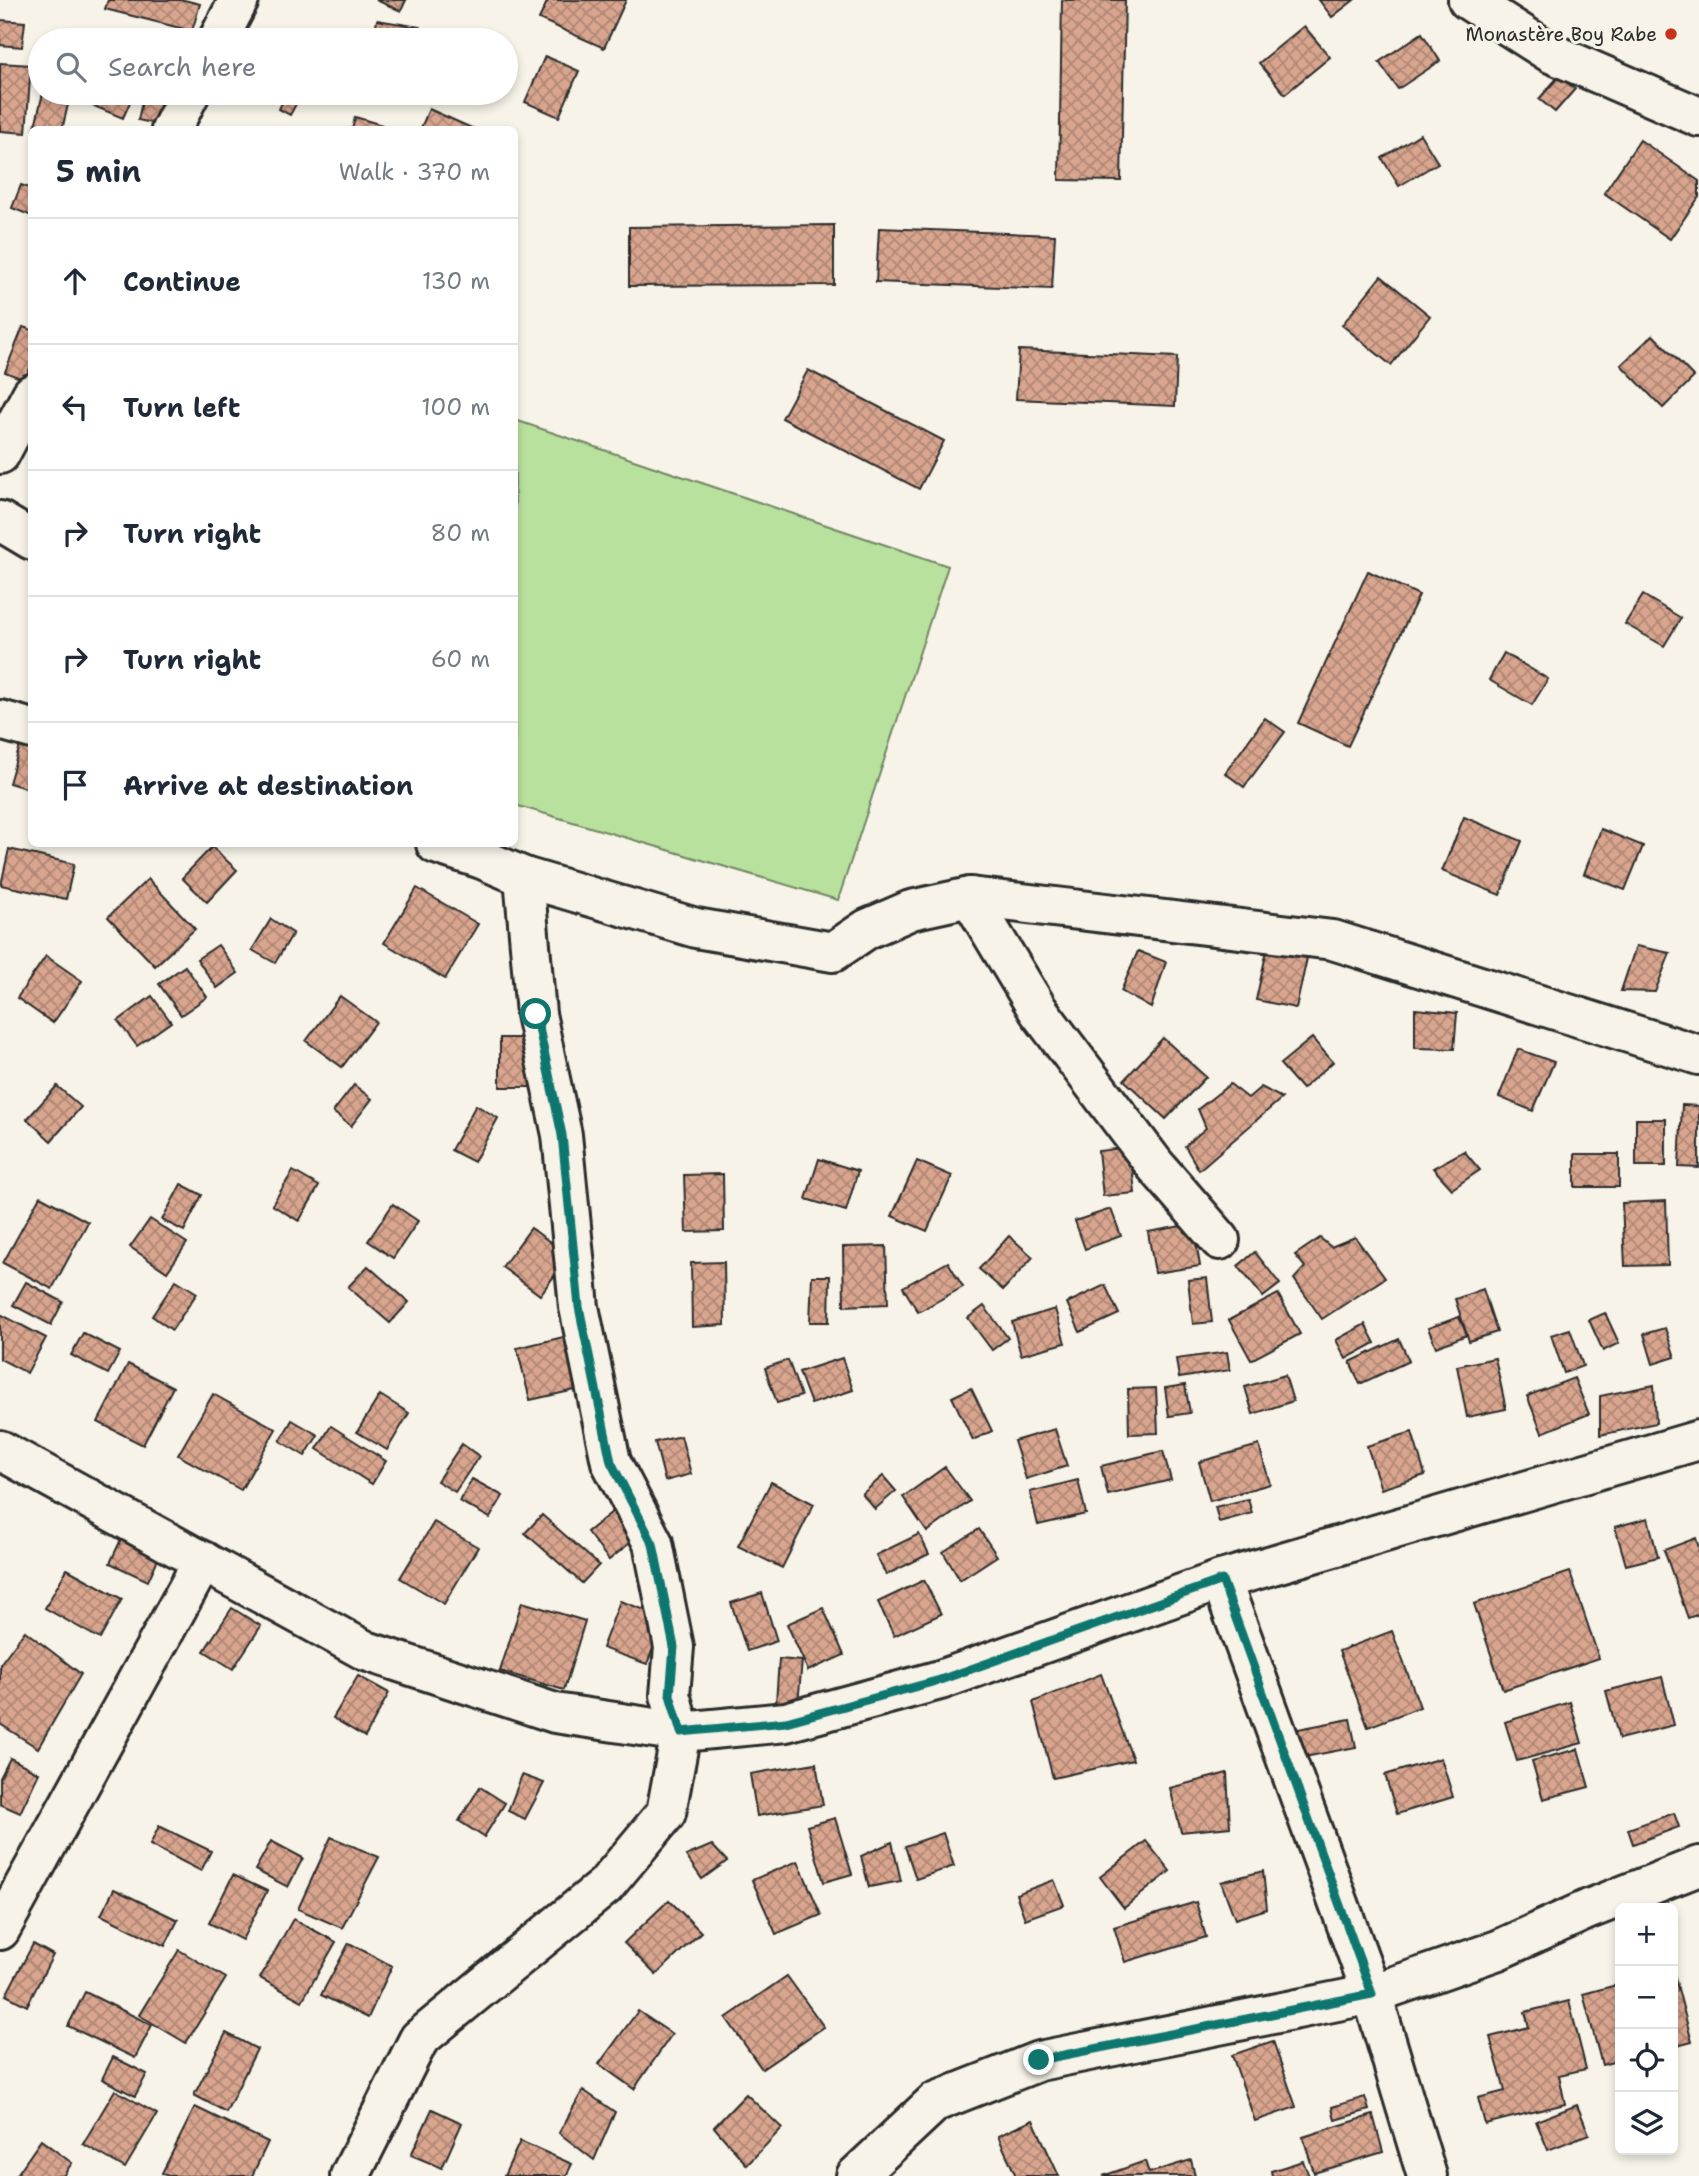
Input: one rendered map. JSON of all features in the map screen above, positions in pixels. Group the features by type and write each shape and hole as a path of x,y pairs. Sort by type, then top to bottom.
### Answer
{"street":[{"path":"224,28 239,0"},
{"path":"1468,0 1551,52 1699,117"},
{"path":"0,454 28,402"},
{"path":"0,521 28,538"},
{"path":"0,720 28,728"},
{"path":"445,847 524,877 696,928 832,951 867,929 911,910 970,897 1333,940 1699,1055"},
{"path":"350,2176 419,2039 605,1886 666,1813 681,1732 670,1695 674,1647 653,1544 611,1462 579,1307 562,1135 536,1014 524,877"},
{"path":"970,897 1038,1010 1155,1165 1220,1240"},
{"path":"0,1450 366,1651 555,1713 681,1732 786,1722 940,1680 1222,1580 1699,1440"},
{"path":"0,1930 203,1562"},
{"path":"1222,1580 1372,1994 1427,2176"},
{"path":"856,2176 935,2102 1039,2060 1372,1994 1498,1950 1589,1909 1699,1866"}],"green space":[{"path":"518,421 948,566 838,900 518,806"}],"building":[{"path":"108,0 184,0 200,4 193,28 180,28 105,9"},
{"path":"376,0 406,0 401,11"},
{"path":"548,0 626,0 604,48 539,19"},
{"path":"1062,0 1125,0 1121,181 1059,180"},
{"path":"1319,0 1354,0 1332,17"},
{"path":"0,20 25,22 22,47 0,45"},
{"path":"377,20 420,27 420,28 376,28"},
{"path":"1304,26 1330,57 1285,94 1259,63"},
{"path":"1422,33 1440,61 1398,89 1379,62"},
{"path":"545,56 579,71 559,117 525,102"},
{"path":"0,63 28,65 26,133 0,131"},
{"path":"1559,76 1575,89 1555,112 1539,99"},
{"path":"40,105 68,105 63,126 35,126"},
{"path":"91,105 129,105 123,118"},
{"path":"141,105 165,105 161,125 138,120"},
{"path":"281,105 295,105 290,115 279,109"},
{"path":"429,109 467,126 422,126"},
{"path":"355,117 382,125 382,126 353,126"},
{"path":"1420,134 1438,163 1399,186 1382,158"},
{"path":"1640,140 1699,181 1699,197 1670,239 1604,193"},
{"path":"21,185 28,188 28,214 12,208"},
{"path":"834,225 834,285 629,286 629,227"},
{"path":"879,228 1055,235 1052,289 876,282"},
{"path":"1381,276 1430,316 1391,365 1342,325"},
{"path":"23,327 28,329 28,373 25,380 5,372"},
{"path":"1653,335 1694,377 1663,408 1621,365"},
{"path":"1019,350 1177,357 1175,406 1016,399"},
{"path":"808,370 944,441 919,489 782,418"},
{"path":"1368,571 1419,595 1348,746 1298,723"},
{"path":"1643,595 1681,618 1664,646 1625,624"},
{"path":"1504,653 1548,679 1532,705 1489,680"},
{"path":"1265,718 1285,732 1244,787 1225,773"},
{"path":"21,742 28,744 28,789 9,783"},
{"path":"1464,817 1522,841 1500,895 1442,871"},
{"path":"1601,829 1643,846 1625,890 1584,874"},
{"path":"212,847 237,870 207,902 182,878"},
{"path":"9,849 74,864 66,899 1,885"},
{"path":"148,879 195,929 155,966 108,917"},
{"path":"417,888 478,924 445,979 384,943"},
{"path":"271,919 293,933 275,963 252,950"},
{"path":"218,945 238,973 217,988 197,959"},
{"path":"1636,946 1670,953 1655,992 1621,991"},
{"path":"1267,950 1307,958 1296,1008 1256,1000"},
{"path":"1138,951 1166,962 1151,1008 1121,991"},
{"path":"46,956 82,981 53,1023 17,998"},
{"path":"185,966 207,997 181,1015 159,984"},
{"path":"152,996 171,1022 137,1046 118,1021"},
{"path":"340,996 376,1022 342,1067 306,1041"},
{"path":"1415,1009 1457,1013 1454,1049 1415,1048"},
{"path":"500,1038 532,1038 532,1087 500,1087"},
{"path":"1163,1038 1206,1077 1166,1119 1124,1080"},
{"path":"1312,1038 1333,1062 1302,1089 1280,1064"},
{"path":"1518,1049 1554,1062 1533,1111 1499,1097"},
{"path":"1230,1084 1248,1098 1261,1087 1282,1098 1199,1170 1185,1146 1206,1128 1198,1109"},
{"path":"354,1085 372,1099 351,1126 333,1112"},
{"path":"57,1086 81,1107 51,1141 27,1119"},
{"path":"476,1105 498,1118 474,1162 451,1150"},
{"path":"1682,1105 1699,1106 1699,1168 1679,1167"},
{"path":"1636,1119 1666,1119 1666,1166 1636,1166"},
{"path":"1130,1147 1135,1193 1103,1196 1098,1151"},
{"path":"1464,1151 1480,1170 1452,1189 1433,1168"},
{"path":"1575,1154 1619,1154 1619,1187 1575,1187"},
{"path":"819,1159 858,1171 846,1211 806,1199"},
{"path":"917,1161 952,1176 927,1231 892,1216"},
{"path":"293,1171 319,1186 299,1221 272,1205"},
{"path":"723,1174 724,1231 686,1232 684,1175"},
{"path":"181,1184 202,1195 184,1231 162,1220"},
{"path":"40,1196 88,1222 52,1289 3,1263"},
{"path":"1666,1201 1668,1265 1625,1266 1622,1203"},
{"path":"393,1204 418,1221 393,1258 368,1241"},
{"path":"1111,1209 1121,1236 1085,1249 1075,1221"},
{"path":"150,1219 187,1243 167,1272 130,1247"},
{"path":"1193,1224 1200,1266 1155,1273 1148,1232"},
{"path":"531,1228 569,1256 540,1295 502,1267"},
{"path":"1009,1236 1033,1257 1003,1290 979,1269"},
{"path":"1355,1237 1385,1278 1322,1319 1294,1279 1305,1267 1295,1255 1320,1238 1331,1247"},
{"path":"886,1246 888,1304 844,1306 843,1247"},
{"path":"1255,1252 1280,1284 1263,1297 1238,1266"},
{"path":"724,1262 725,1325 692,1327 691,1263"},
{"path":"948,1262 963,1287 918,1312 903,1287"},
{"path":"368,1266 409,1302 390,1323 348,1287"},
{"path":"812,1276 830,1276 829,1322 810,1322"},
{"path":"1207,1278 1212,1322 1193,1324 1188,1280"},
{"path":"176,1280 197,1293 172,1330 152,1316"},
{"path":"26,1282 63,1302 51,1325 13,1305"},
{"path":"1105,1285 1119,1314 1080,1332 1067,1303"},
{"path":"1483,1289 1497,1332 1469,1341 1455,1299"},
{"path":"1278,1294 1300,1334 1251,1360 1229,1320"},
{"path":"984,1306 1008,1338 992,1350 968,1318"},
{"path":"1055,1309 1065,1343 1021,1355 1012,1322"},
{"path":"1605,1313 1619,1343 1603,1351 1589,1320"},
{"path":"0,1314 46,1338 27,1373 0,1359"},
{"path":"1459,1317 1467,1335 1436,1347 1428,1328"},
{"path":"1365,1324 1375,1343 1346,1359 1336,1340"},
{"path":"1665,1328 1675,1357 1653,1364 1644,1334"},
{"path":"1570,1329 1583,1366 1564,1373 1551,1335"},
{"path":"83,1333 120,1352 108,1374 71,1355"},
{"path":"572,1335 584,1388 530,1400 517,1348"},
{"path":"1399,1339 1409,1361 1360,1384 1350,1362"},
{"path":"1227,1352 1230,1370 1179,1378 1176,1359"},
{"path":"842,1358 853,1390 811,1404 799,1372"},
{"path":"1495,1358 1506,1409 1467,1417 1457,1366"},
{"path":"788,1360 801,1396 777,1403 765,1368"},
{"path":"128,1364 173,1387 143,1445 98,1422"},
{"path":"1285,1375 1293,1401 1253,1414 1245,1387"},
{"path":"1574,1378 1589,1414 1542,1433 1527,1396"},
{"path":"1185,1385 1190,1413 1169,1416 1165,1388"},
{"path":"1654,1385 1656,1423 1600,1435 1600,1396"},
{"path":"971,1388 992,1431 973,1440 952,1397"},
{"path":"1156,1388 1158,1433 1129,1434 1128,1389"},
{"path":"213,1394 276,1429 241,1490 178,1455"},
{"path":"380,1395 409,1413 387,1450 357,1432"},
{"path":"292,1420 318,1435 305,1456 280,1441"},
{"path":"331,1426 386,1461 372,1484 317,1449"},
{"path":"1055,1429 1067,1466 1026,1479 1014,1441"},
{"path":"1412,1432 1425,1475 1381,1489 1367,1446"},
{"path":"681,1436 691,1474 665,1481 655,1442"},
{"path":"462,1444 479,1456 455,1492 437,1481"},
{"path":"1259,1445 1270,1484 1210,1501 1199,1462"},
{"path":"1163,1451 1171,1480 1108,1495 1101,1466"},
{"path":"945,1467 970,1501 927,1532 903,1497"},
{"path":"883,1476 896,1491 875,1509 862,1494"},
{"path":"472,1479 503,1496 490,1518 459,1501"},
{"path":"1078,1480 1086,1514 1038,1525 1030,1492"},
{"path":"771,1482 814,1504 782,1568 738,1546"},
{"path":"1248,1499 1252,1513 1219,1522 1215,1507"},
{"path":"621,1505 643,1532 609,1560 587,1532"},
{"path":"542,1515 599,1565 582,1583 525,1533"},
{"path":"1648,1518 1658,1557 1626,1565 1615,1527"},
{"path":"434,1522 478,1547 444,1604 400,1578"},
{"path":"979,1529 997,1556 960,1580 943,1552"},
{"path":"124,1533 162,1550 148,1581 110,1563"},
{"path":"919,1534 929,1554 886,1575 876,1555"},
{"path":"1696,1538 1699,1548 1699,1614 1688,1618 1664,1550"},
{"path":"67,1569 122,1599 100,1639 45,1608"},
{"path":"1570,1572 1599,1658 1503,1690 1474,1604"},
{"path":"924,1580 941,1614 894,1636 878,1602"},
{"path":"762,1593 777,1641 747,1651 731,1603"},
{"path":"620,1601 665,1617 647,1664 602,1648"},
{"path":"522,1602 585,1621 564,1690 500,1671"},
{"path":"232,1608 261,1626 233,1669 204,1651"},
{"path":"823,1608 844,1655 808,1671 787,1624"},
{"path":"25,1631 81,1674 38,1748 0,1724 0,1664"},
{"path":"1392,1631 1420,1707 1368,1727 1339,1651"},
{"path":"779,1659 802,1661 798,1704 776,1702"},
{"path":"1101,1674 1133,1760 1053,1778 1033,1702"},
{"path":"358,1676 389,1693 365,1737 333,1718"},
{"path":"1662,1677 1674,1725 1619,1739 1606,1691"},
{"path":"1570,1702 1582,1743 1517,1761 1505,1722"},
{"path":"1350,1719 1356,1747 1294,1759 1288,1731"},
{"path":"1578,1749 1589,1787 1543,1799 1532,1761"},
{"path":"10,1758 39,1773 20,1813 0,1804 0,1778"},
{"path":"1441,1758 1453,1797 1397,1814 1385,1775"},
{"path":"816,1763 823,1805 757,1816 750,1774"},
{"path":"1227,1773 1230,1827 1181,1832 1170,1788"},
{"path":"522,1775 544,1783 525,1819 508,1811"},
{"path":"480,1787 505,1803 484,1837 459,1821"},
{"path":"1674,1813 1679,1827 1633,1844 1628,1829"},
{"path":"835,1818 852,1874 824,1882 807,1826"},
{"path":"159,1826 211,1851 201,1871 150,1845"},
{"path":"943,1833 954,1866 916,1879 905,1846"},
{"path":"331,1837 379,1857 342,1928 298,1909"},
{"path":"271,1841 303,1858 288,1887 255,1870"},
{"path":"1146,1841 1170,1871 1124,1908 1100,1877"},
{"path":"892,1842 901,1881 869,1887 861,1856"},
{"path":"712,1845 727,1861 702,1879 686,1856"},
{"path":"798,1861 821,1915 776,1934 752,1880"},
{"path":"1263,1871 1267,1909 1235,1919 1221,1882"},
{"path":"233,1875 267,1891 242,1940 209,1923"},
{"path":"1054,1880 1064,1905 1025,1919 1016,1894"},
{"path":"114,1889 178,1920 165,1946 101,1915"},
{"path":"669,1900 701,1932 656,1975 624,1943"},
{"path":"1196,1902 1206,1937 1125,1962 1114,1927"},
{"path":"293,1919 336,1942 302,2001 260,1978"},
{"path":"349,1943 392,1966 368,2018 321,1995"},
{"path":"33,1944 53,1955 27,2006 6,1995"},
{"path":"179,1950 226,1978 186,2043 139,2015"},
{"path":"787,1976 824,2027 762,2069 726,2018"},
{"path":"1615,1985 1615,2061 1602,2065 1583,1994"},
{"path":"1678,1989 1692,2042 1678,2046"},
{"path":"85,1992 152,2025 135,2058 68,2026"},
{"path":"1569,2001 1586,2069 1559,2075 1565,2104 1485,2124 1478,2098 1505,2091 1490,2037 1529,2027 1525,2012"},
{"path":"638,2011 672,2034 634,2089 599,2064"},
{"path":"226,2033 257,2049 226,2112 194,2095"},
{"path":"1273,2041 1296,2107 1255,2121 1232,2055"},
{"path":"113,2057 147,2074 135,2096 102,2079"},
{"path":"115,2090 157,2114 125,2168 83,2144"},
{"path":"583,2090 615,2112 594,2160 559,2133"},
{"path":"746,2094 782,2128 747,2165 714,2127"},
{"path":"1365,2097 1369,2110 1335,2120 1332,2107"},
{"path":"1577,2105 1589,2134 1548,2150 1536,2121"},
{"path":"195,2107 268,2142 252,2176 168,2176 162,2173"},
{"path":"432,2109 462,2123 442,2168 411,2155"},
{"path":"1373,2115 1383,2152 1314,2173 1303,2137"},
{"path":"1033,2120 1059,2176 1016,2176 998,2136"},
{"path":"41,2140 72,2163 63,2176 16,2176"},
{"path":"520,2141 572,2164 566,2176 504,2176"},
{"path":"1191,2160 1195,2176 1103,2176 1145,2161 1149,2173"},
{"path":"1303,2161 1309,2176 1272,2176 1271,2171"}],"place":[{"name":"Monastère Boy Rabe","path":"1671,34"}],"route":[{"path":"536,1014 562,1135 579,1307 611,1462 653,1544 674,1647 670,1695 681,1732 786,1722 940,1680 1222,1580 1372,1994 1039,2060"}]}
